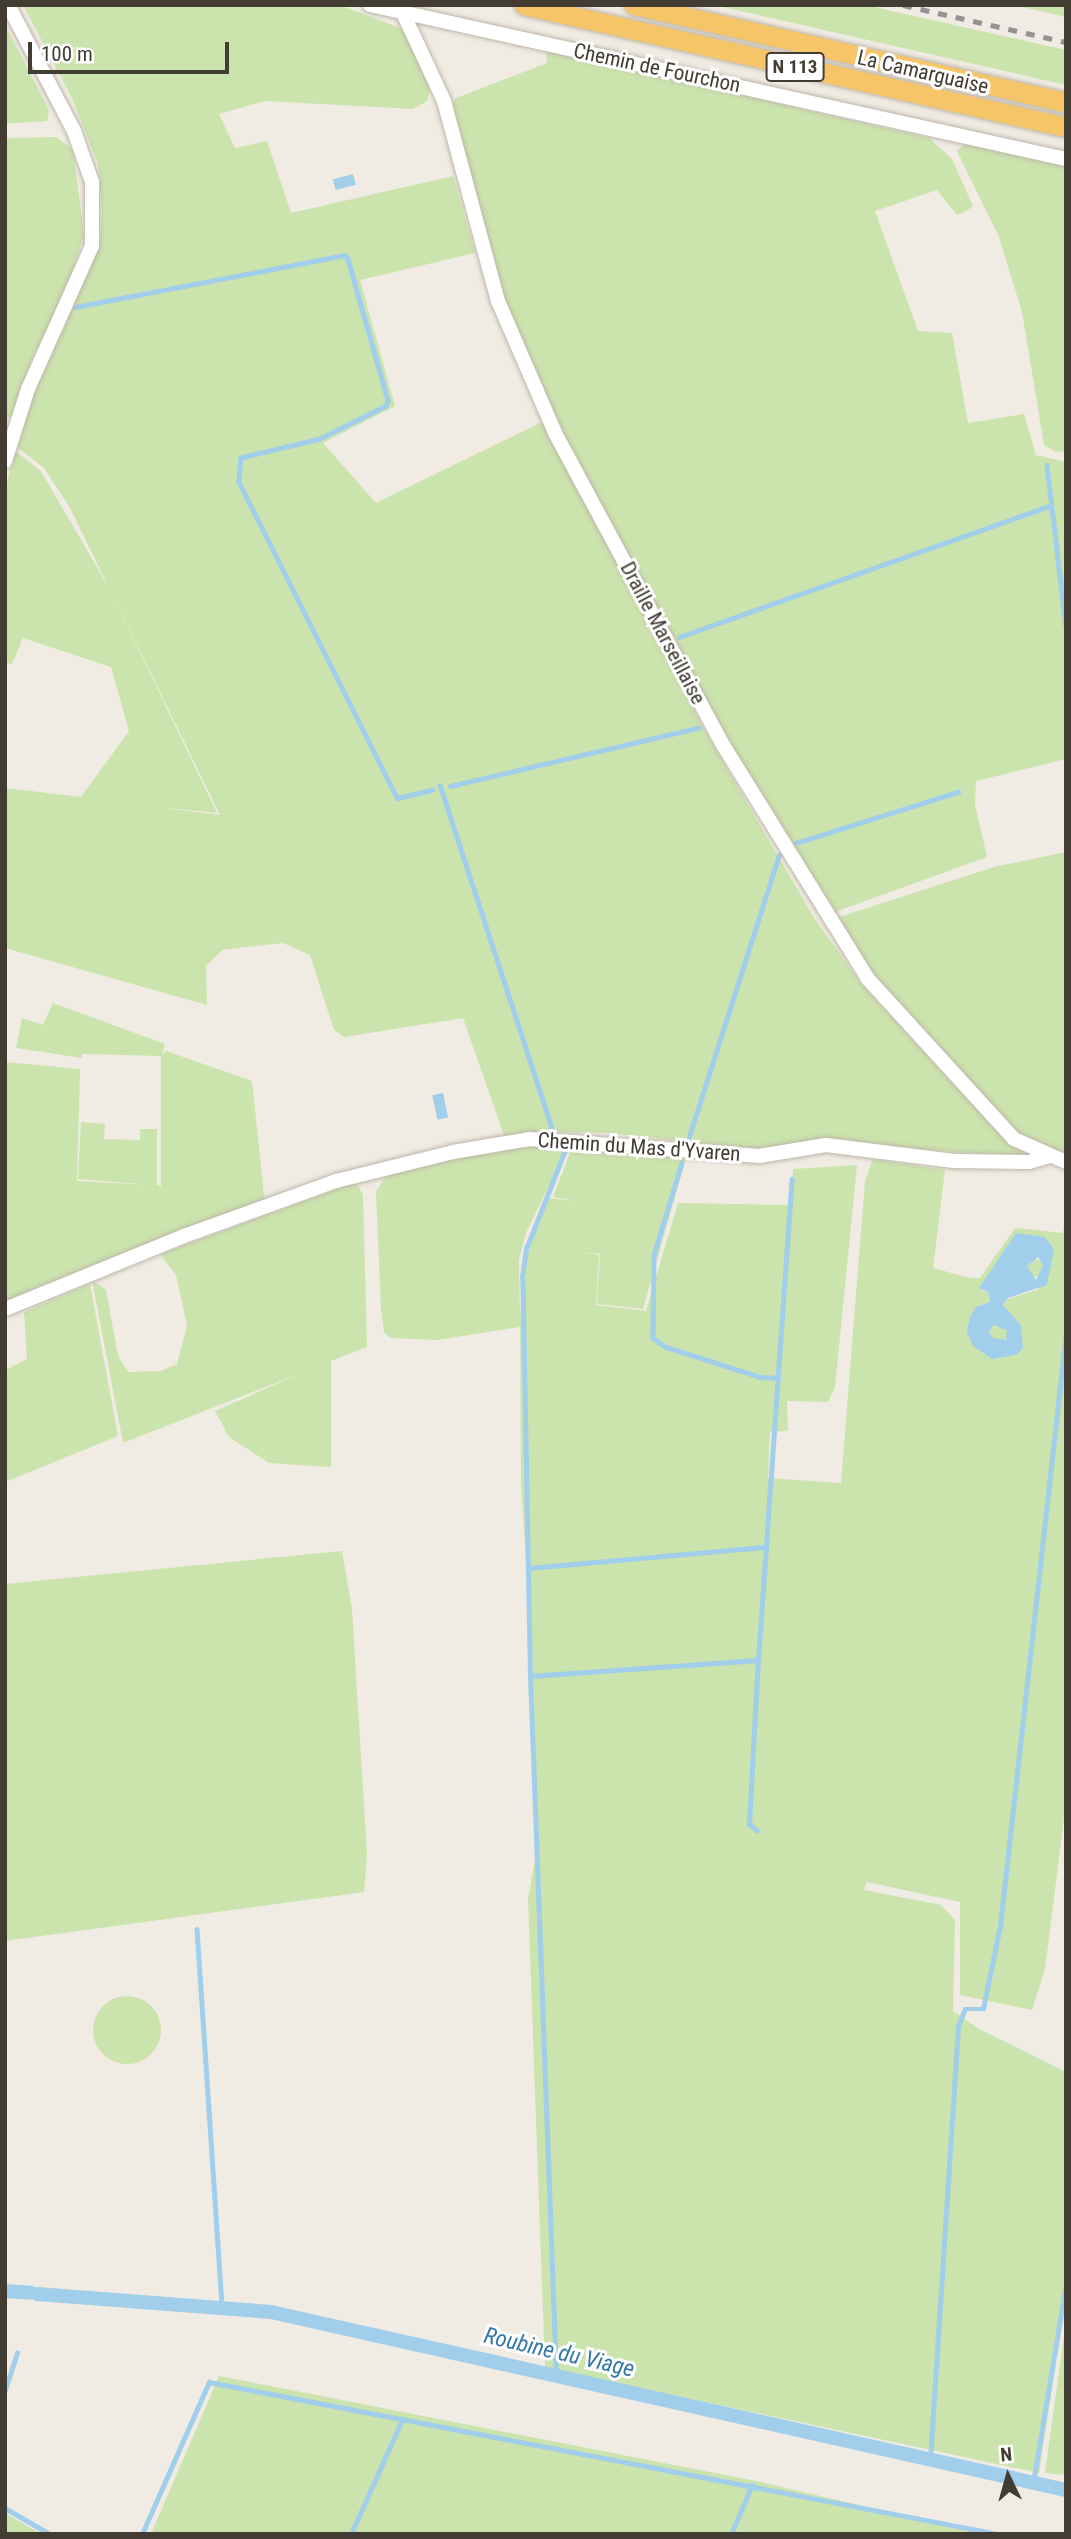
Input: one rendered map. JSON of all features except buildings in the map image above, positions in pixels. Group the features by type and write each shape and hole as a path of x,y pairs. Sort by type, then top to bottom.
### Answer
{"highway":[{"name":"La Camarguaise","path":"524,5 1066,127"},
{"name":"La Camarguaise","path":"634,5 1066,102"}],"street":[{"path":"5,461 28,388 92,246 92,183 83,157 8,5"},
{"name":"Chemin de Fourchon","path":"370,5 1066,159"},
{"name":"Draille Marseillaise","path":"402,13 444,101 498,301 550,421 723,745 868,979 1014,1139 1047,1157 1066,1162"},
{"name":"Chemin du Mas d'Yvaren","path":"5,1309 184,1236 336,1181 453,1152 529,1139 759,1156 826,1144 954,1161 1029,1162 1047,1157"}],"green space":[{"path":"23,5 339,5 403,29 418,53 430,88 427,101 413,109 265,101 219,114 235,148 267,141 291,213 453,176 475,253 360,280 395,406 323,443 376,503 542,422 701,724 814,918 862,985 994,1128 1023,1149 1022,1157 828,1142 753,1149 609,1133 553,1132 505,1138 463,1018 344,1037 334,1030 310,955 283,943 222,950 206,966 207,1005 5,948 5,788 81,797 129,731 111,667 23,638 12,664 5,663 5,490 15,451 41,471 109,588 217,813 158,807 220,815 70,508 44,468 17,447 26,411 100,243 102,210 98,164 72,98"},
{"path":"714,5 865,5 1066,50 1066,85"},
{"path":"1014,5 1066,5 1066,17"},
{"path":"5,25 49,110 47,121 5,124"},
{"path":"546,50 929,138 952,159 973,206 965,212 957,215 937,190 875,211 918,331 952,333 968,423 1024,414 1036,455 1066,462 1066,759 976,781 975,804 987,857 835,912 716,725 668,627 604,518 513,331 451,107 456,98 547,63"},
{"path":"56,137 73,150 84,236 63,298 33,356 14,417 5,417 5,138"},
{"path":"966,142 1066,167 1066,451 1056,452 1044,445 1022,312 999,237 957,151"},
{"path":"1066,852 1066,1159 1019,1136 879,986 836,918 994,867"},
{"path":"53,1003 165,1044 162,1055 166,1051 252,1081 265,1204 5,1304 5,1062 80,1069 77,1181 152,1185 78,1179 81,1122 105,1124 104,1139 140,1140 140,1129 157,1129 157,1185 161,1186 161,1056 82,1054 82,1058 16,1048 22,1018 43,1025"},
{"path":"530,1146 568,1146 526,1233 519,1260 520,1317 526,1260 546,1198 576,1201 553,1197 571,1150 686,1158 643,1309 597,1304 600,1254 580,1252 599,1255 596,1305 646,1311 678,1203 791,1205 793,1169 857,1165 835,1387 828,1402 787,1401 788,1431 770,1432 768,1478 841,1483 865,1181 873,1159 945,1170 933,1268 970,1278 980,1278 1015,1228 1063,1233 1066,1206 1066,1802 1045,1969 1032,2010 960,1995 960,1902 867,1882 864,1890 941,1905 955,1920 953,2011 979,2029 1066,2072 1066,2297 1039,2473 545,2368 528,1898 536,1855 533,1672 521,1483 520,1327 437,1340 390,1338 384,1332 381,1309 376,1191 386,1176 454,1156","holes":["1051,1241 1039,1289 1008,1299 1003,1305 1021,1325 1016,1355 992,1358 976,1307 990,1302 988,1292 981,1290"]},
{"path":"356,1182 363,1195 367,1347 331,1361 331,1467 269,1463 229,1437 215,1411 301,1373 123,1443 92,1280 106,1290 118,1356 128,1372 161,1371 177,1364 187,1326 176,1275 160,1254"},
{"path":"1035,1259 1041,1262 1044,1268 1041,1274 1035,1277 1029,1274 1026,1268 1029,1262"},
{"path":"90,1284 118,1436 5,1482 5,1370 27,1359 24,1312"},
{"path":"999,1324 1005,1327 1008,1333 1005,1339 999,1342 993,1339 990,1333 993,1327"},
{"path":"342,1551 352,1609 367,1854 364,1892 5,1941 5,1584"},
{"path":"127,1996 140,1998 151,2006 159,2017 159,2043 151,2054 140,2062 127,2064 114,2062 103,2054 95,2043 93,2030 95,2017 103,2006 114,1998"},
{"path":"1066,2321 1066,2475 1045,2473"},
{"path":"219,2376 756,2481 985,2534 151,2534"},
{"path":"5,2513 41,2534 5,2534"}],"water":[{"path":"353,174 356,185 336,190 333,179"},
{"path":"443,1093 448,1117 437,1120 432,1095"},
{"path":"1016,1233 1045,1237 1054,1249 1047,1285 1008,1298 1003,1305 1021,1325 1023,1348 1016,1355 992,1359 973,1346 967,1332 970,1317 976,1307 990,1302 988,1292 979,1288","holes":["1038,1257 1043,1265 1036,1280 1027,1266","994,1325 1007,1330 1006,1340 993,1338 989,1332"]}],"waterway":[{"path":"75,307 345,255 348,259 388,400 386,406 320,439 241,458 239,482 397,798 432,790"},
{"path":"1047,465 1066,627"},
{"path":"679,637 1049,506"},
{"path":"450,786 698,728"},
{"path":"440,785 555,1137"},
{"path":"796,843 958,792"},
{"path":"688,1140 779,855"},
{"path":"556,2375 530,1676 522,1277 526,1249 566,1148"},
{"path":"682,1163 654,1255 653,1338 666,1347 760,1377 778,1378"},
{"path":"757,1831 749,1824 792,1179"},
{"path":"930,2460 958,2026 965,2009 983,2009 1000,1926 1066,1333"},
{"path":"529,1568 764,1547"},
{"path":"530,1676 758,1660"},
{"path":"197,1929 222,2308"},
{"path":"1033,2483 1066,2283"},
{"name":"Roubine du Viage","path":"5,2291 31,2293"},
{"name":"Roubine du Viage","path":"37,2294 271,2312 1066,2490"},
{"path":"5,2390 17,2353"},
{"path":"142,2534 209,2382 998,2534"},
{"path":"351,2534 402,2420"},
{"path":"731,2534 752,2485"},
{"path":"5,2508 50,2534"}],"railway":[{"path":"903,5 1066,42"}]}
